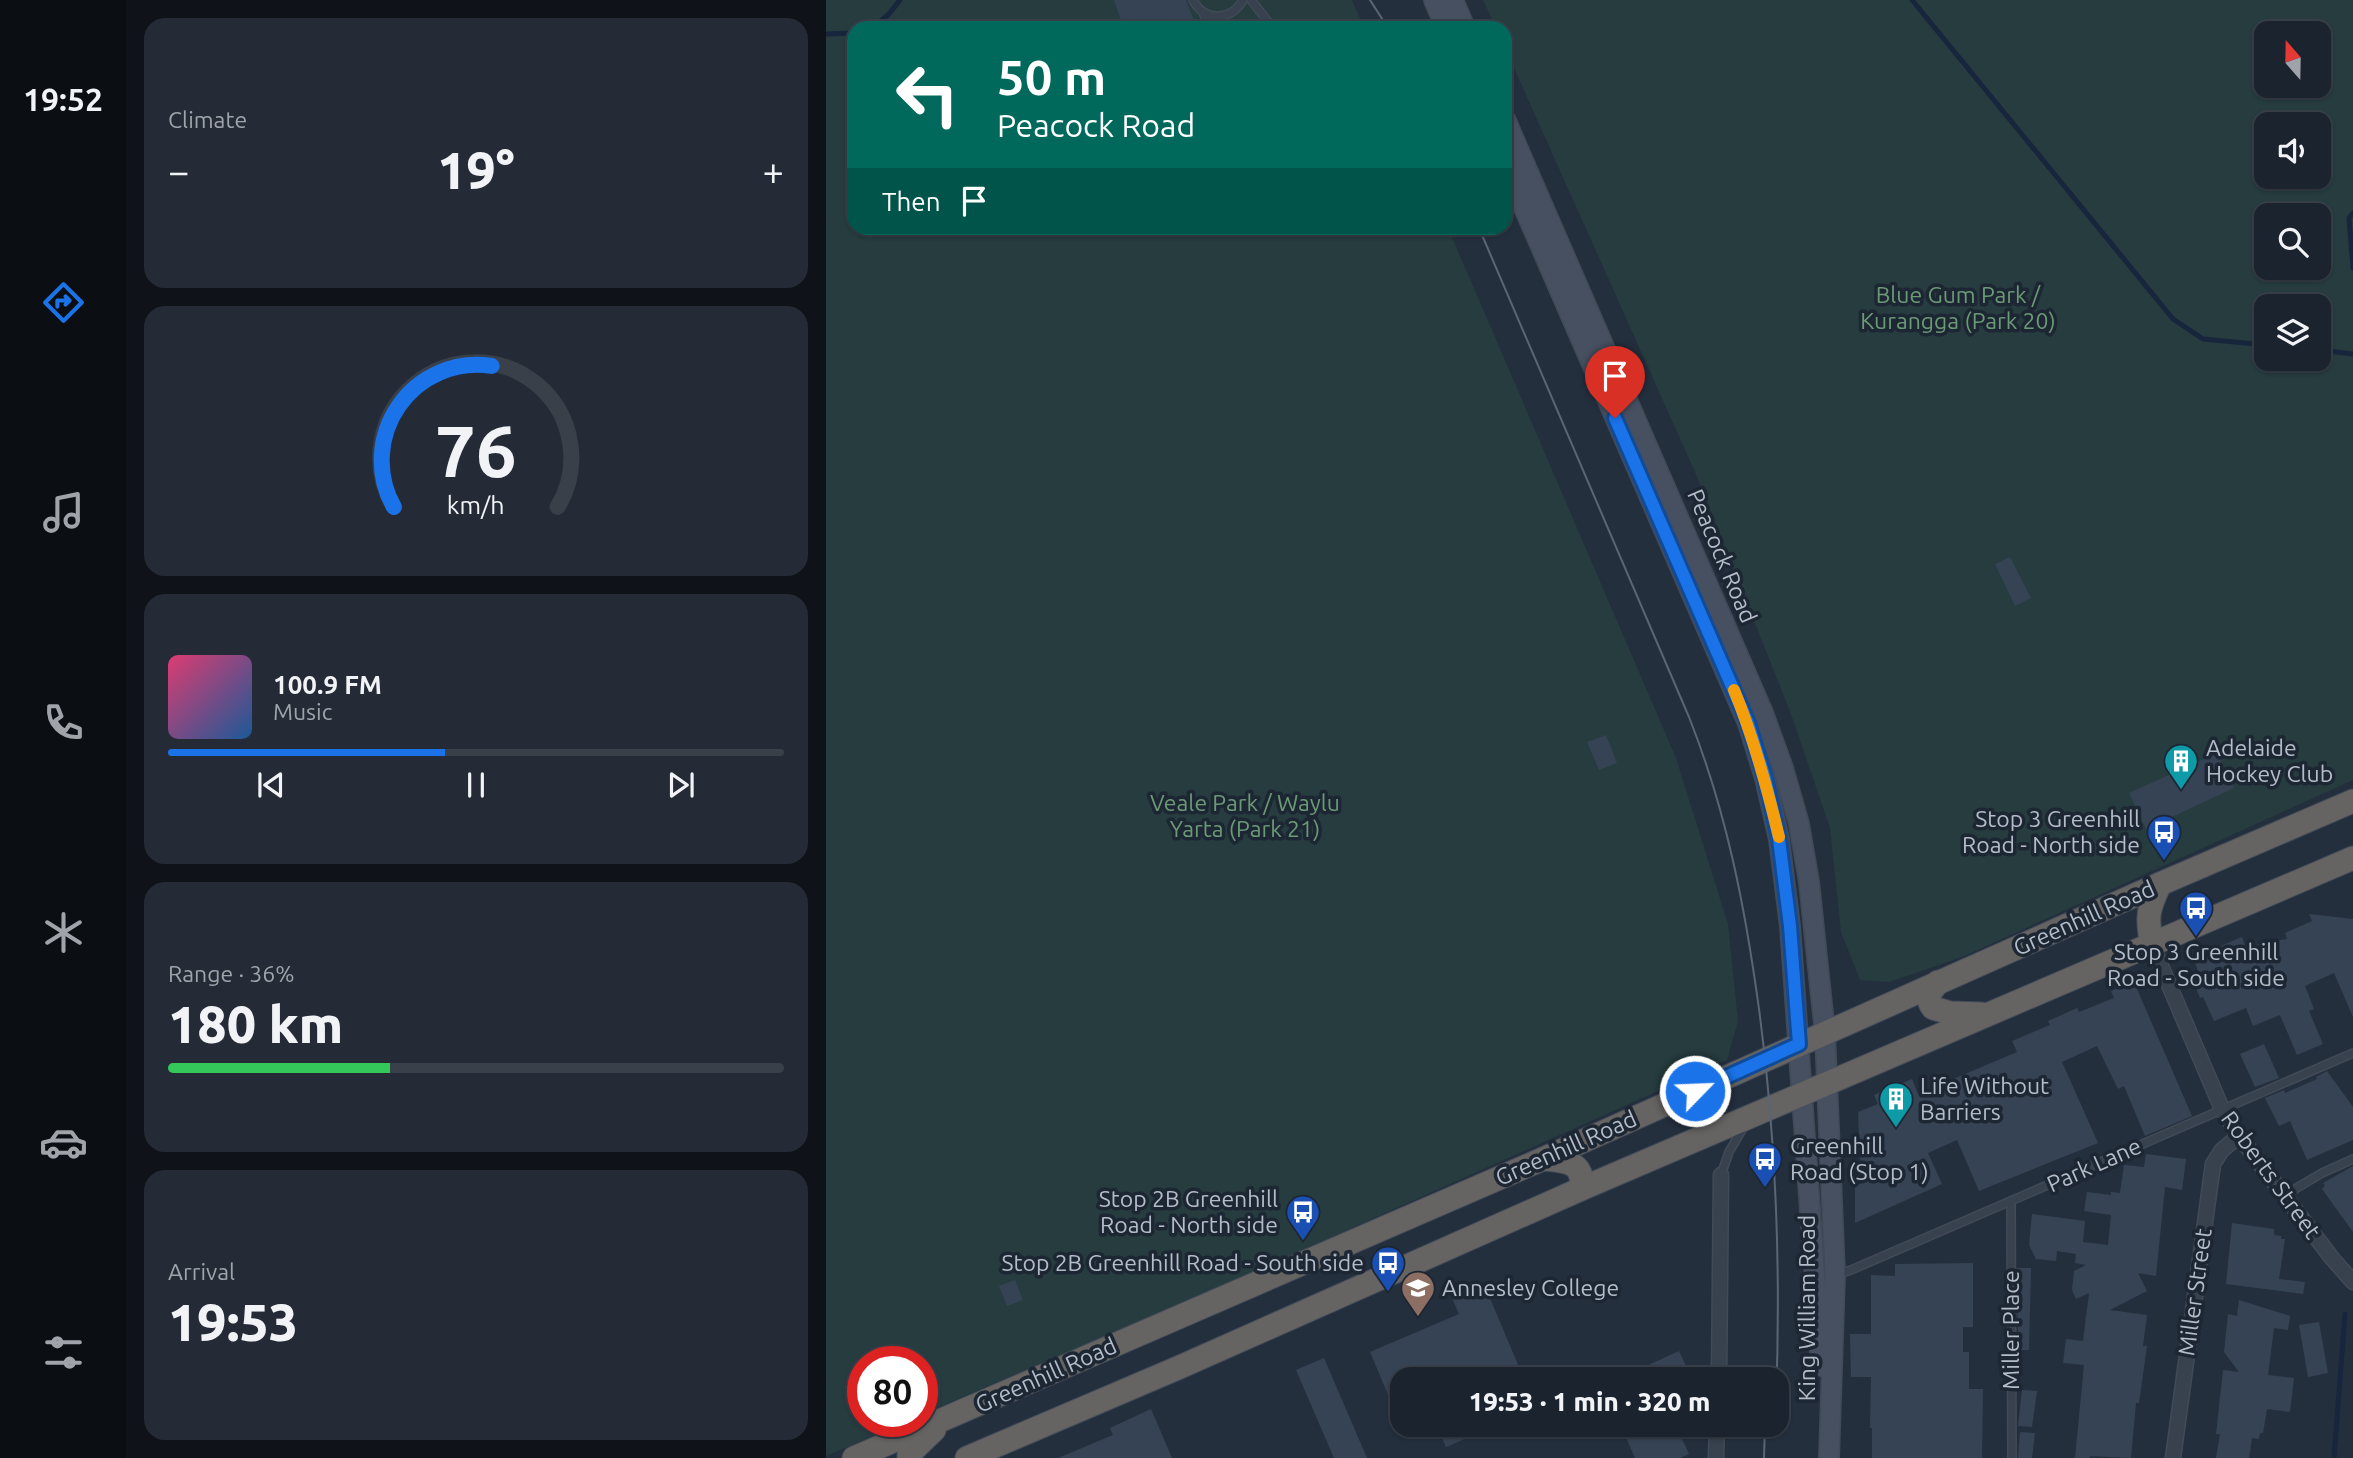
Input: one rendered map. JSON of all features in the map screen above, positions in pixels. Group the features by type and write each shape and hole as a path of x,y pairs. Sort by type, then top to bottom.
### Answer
{"highway":[{"name":"Greenhill Road","path":"854,1458 2353,801"},
{"path":"2315,818 2323,824 2353,818"},
{"name":"Greenhill Road","path":"967,1458 1180,1367 1581,1189 2353,858"},
{"path":"2152,945 2147,921 2150,904 2160,884"},
{"path":"1938,982 1928,995 1928,1001 1933,1008 1950,1013 1991,1014"},
{"path":"1543,1158 1567,1162 1580,1170 1583,1176 1581,1189"},
{"path":"909,1458 909,1454 926,1435 956,1414"}],"main road":[{"path":"1434,0 1443,21"},
{"path":"1453,0 1462,21"},
{"name":"Peacock Road","path":"1512,135 1763,713 1783,768 1810,882 1825,1033"},
{"name":"Peacock Road","path":"1512,180 1748,723 1765,778 1779,839 1790,926 1799,1044"},
{"name":"King William Road","path":"1825,1033 1835,1275 1828,1458"},
{"name":"King William Road","path":"1799,1044 1828,1458"}],"street":[{"name":"Roberts Street","path":"2152,945 2222,1109 2239,1136 2353,1282"},
{"name":"Miller Street","path":"2173,1458 2213,1164 2222,1150 2239,1136"},
{"path":"1719,1367 1721,1175"},
{"path":"1716,1458 1717,1437"}],"lane":[{"path":"1193,0 1206,21"},
{"path":"1203,12 1224,17 1234,12 1242,0"},
{"path":"1251,0 1268,21"},
{"name":"Park Lane","path":"1835,1275 2353,1053"},
{"path":"1721,1175 1732,1146 1752,1116"},
{"path":"2285,1195 2353,1158"},
{"name":"Miller Place","path":"2011,1201 2012,1458"}],"green space":[{"name":"Veale Park / Waylu Yarta (Park 21)","path":"826,0 1352,0 1361,21 847,21 847,235 1451,235 1676,758 1728,924 1738,1021 1727,1060 1249,1274 938,1407 938,1346 847,1346 847,1437 870,1437 826,1456"},
{"name":"Blue Gum Park / Kurangga (Park 20)","path":"1483,0 2353,0 2353,780 1962,957 1889,982 1860,980 1841,932 1830,828 1791,714 1695,472 1512,64 1512,21 1493,21"}],"building":[{"path":"1114,0 1186,0 1194,21 1121,21"},
{"path":"2010,557 2031,598 2015,606 1995,564"},
{"path":"1606,735 1617,763 1599,770 1587,742"},
{"name":"Adelaide Hockey Club","path":"2217,753 2234,788 2146,829 2129,793"},
{"path":"2309,914 2353,919 2353,1017 2334,973 2305,986 2314,1009 2309,1011 2323,1044 2297,1055 2280,1015 2253,1026 2246,1008 2214,1021 2194,984 2202,981 2193,958 2242,937 2246,948 2287,939 2285,933 2312,921"},
{"path":"2134,982 2192,1116 2145,1136 2124,1086 2118,1089 2097,1046 2062,1062 2098,1143 1979,1191 1957,1140 1928,1153 1942,1184 1855,1223 1855,1186 1861,1183 1858,1112 1878,1104 1874,1095 1912,1079 1918,1094 2017,1052 2012,1041 2050,1025 2048,1021 2077,1008 2079,1012 2114,998 2111,991"},
{"path":"2264,1044 2279,1078 2255,1087 2240,1054"},
{"path":"2327,1071 2353,1107 2353,1140 2307,1160 2290,1121 2279,1126 2265,1098 2284,1090 2285,1093 2317,1079 2316,1077"},
{"path":"2146,1154 2186,1159 2182,1190 2165,1187 2156,1276 2138,1273 2147,1291 2110,1310 2147,1315 2143,1346 2147,1346 2139,1403 2136,1403 2131,1458 2075,1458 2084,1365 2063,1363 2066,1339 2083,1341 2089,1293 2076,1299 2072,1290 2074,1271 2086,1265 2075,1263 2076,1254 2057,1251 2056,1261 2036,1259 2029,1245 2032,1214 2085,1221 2083,1242 2108,1245 2111,1215 2084,1211 2087,1192 2111,1195 2111,1192 2120,1193 2124,1165 2144,1167"},
{"path":"2353,1166 2353,1232 2322,1189 2325,1186 2323,1183"},
{"path":"2232,1223 2274,1229 2274,1235 2285,1239 2279,1279 2305,1282 2303,1294 2226,1284"},
{"path":"1973,1263 1973,1327 1963,1327 1963,1352 1969,1352 1969,1389 1983,1389 1982,1458 1872,1458 1871,1377 1851,1377 1850,1334 1871,1334 1871,1275 1895,1276 1895,1264"},
{"path":"2017,1268 2031,1268 2029,1350 2018,1350"},
{"path":"1015,1280 1023,1300 1007,1306 999,1286"},
{"path":"1484,1284 1519,1367 1390,1367 1390,1400 1370,1352 1459,1314 1452,1298"},
{"path":"2239,1300 2290,1316 2288,1330 2274,1328 2268,1375 2294,1378 2290,1412 2267,1409 2263,1433 2260,1433 2259,1439 2252,1438 2249,1458 2216,1458 2223,1370 2239,1372 2224,1352 2228,1314 2237,1316"},
{"path":"2319,1322 2328,1373 2308,1377 2299,1325"},
{"path":"1679,1351 1686,1367 1644,1367"},
{"path":"1324,1358 1367,1458 1334,1458 1296,1370"},
{"path":"2022,1390 2037,1391 2032,1427 2018,1426"},
{"path":"1151,1409 1172,1458 1058,1458 1113,1435 1110,1428"},
{"path":"2020,1432 2035,1433 2032,1458 2018,1458"},
{"path":"1442,1437 1469,1437 1446,1447"},
{"path":"1626,1437 1681,1437 1689,1454 1680,1458 1635,1458"}],"waterway":[{"path":"880,21 900,0"},
{"path":"1912,0 2173,319 2203,339 2254,344"},
{"path":"826,34 847,33"},
{"path":"2353,213 2349,218 2353,268"},
{"path":"2331,351 2353,354"},
{"path":"2334,1458 2345,1314"}],"tram line":[{"path":"1370,0 1384,21"},
{"path":"1482,235 1689,717 1724,825 1741,897 1754,971 1770,1106 1777,1253 1777,1367"},
{"path":"1764,1458 1765,1437"}],"slow traffic":[{"path":"1734,690 1748,723 1765,778 1779,837"}],"place":[{"name":"Adelaide Hockey Club","path":"2181,791"},
{"name":"Stop 3 Greenhill Road - North side","path":"2164,862"},
{"name":"Stop 3 Greenhill Road - South side","path":"2196,938"},
{"name":"Life Without Barriers","path":"1896,1129"},
{"name":"Greenhill Road (Stop 1)","path":"1765,1189"},
{"name":"Stop 2B Greenhill Road - North side","path":"1303,1242"},
{"name":"Stop 2B Greenhill Road - South side","path":"1388,1293"},
{"name":"Annesley College","path":"1418,1318"}],"route":[{"path":"1615,418 1748,723 1765,778 1779,839 1790,926 1799,1044 1695,1091"}]}
